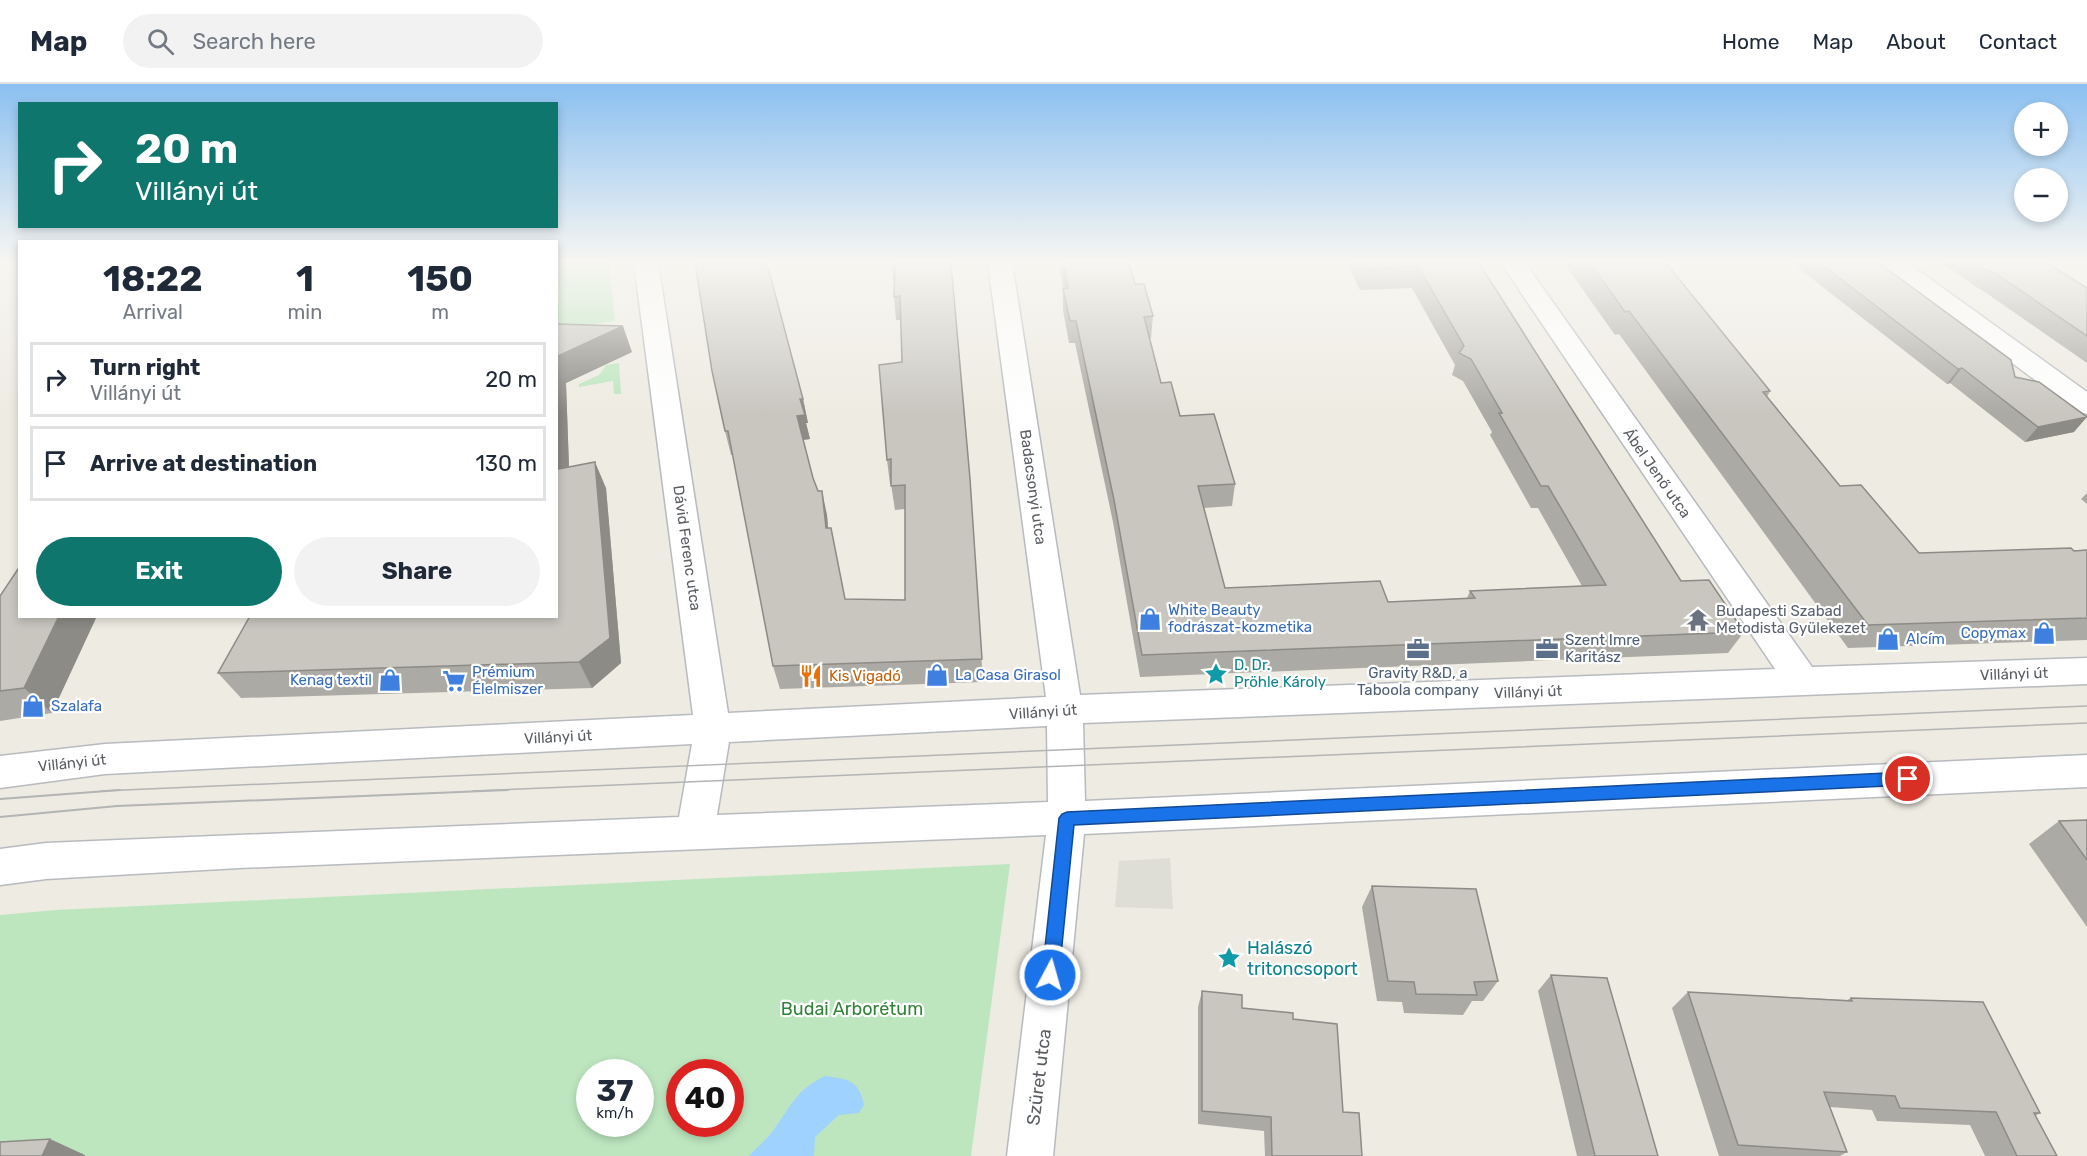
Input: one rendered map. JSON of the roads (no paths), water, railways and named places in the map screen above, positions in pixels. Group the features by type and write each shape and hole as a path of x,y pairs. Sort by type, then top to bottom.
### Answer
{"street":[{"name":"Dávid Ferenc utca","path":"653,313 713,729 695,832"},
{"name":"Badacsonyi utca","path":"1007,313 1065,710 1067,818"},
{"name":"Ábel Jenő utca","path":"1548,313 1803,682"},
{"path":"1961,313 2087,405"},
{"name":"Villányi út","path":"0,772 105,759 1065,710 2087,671"},
{"path":"0,867 46,861 193,853 1067,818 2087,771"},
{"name":"Szüret utca","path":"1030,1156 1067,818"}],"water":[{"path":"825,1076 840,1078 856,1086 864,1105 859,1113 839,1115 815,1137 814,1156 749,1156 772,1132 800,1094"}],"tram line":[{"path":"114,790 2087,706"},
{"path":"473,791 2087,723"},
{"path":"0,799 114,790"},
{"path":"101,791 114,790"},
{"path":"114,790 120,790"},
{"path":"0,817 117,806 508,790"}],"place":[{"name":"White Beauty fodrászat-kozmetika","path":"1150,619"},
{"name":"Budapesti Szabad Metodista Gyülekezet","path":"1698,620"},
{"name":"Copymax","path":"2044,633"},
{"name":"Alcím","path":"1888,639"},
{"name":"Gravity R&D, a Taboola company","path":"1418,649"},
{"name":"Szent Imre Karitász","path":"1547,649"},
{"name":"D. Dr. Pröhle Károly","path":"1216,674"},
{"name":"La Casa Girasol","path":"937,675"},
{"name":"Kis Vigadó","path":"811,676"},
{"name":"Kenag textil","path":"390,680"},
{"name":"Prémium Élelmiszer","path":"454,681"},
{"name":"Szalafa","path":"33,706"},
{"name":"Halászó tritoncsoport","path":"1229,958"}],"park label":[{"name":"Budai Arborétum","path":"852,1009"}]}
